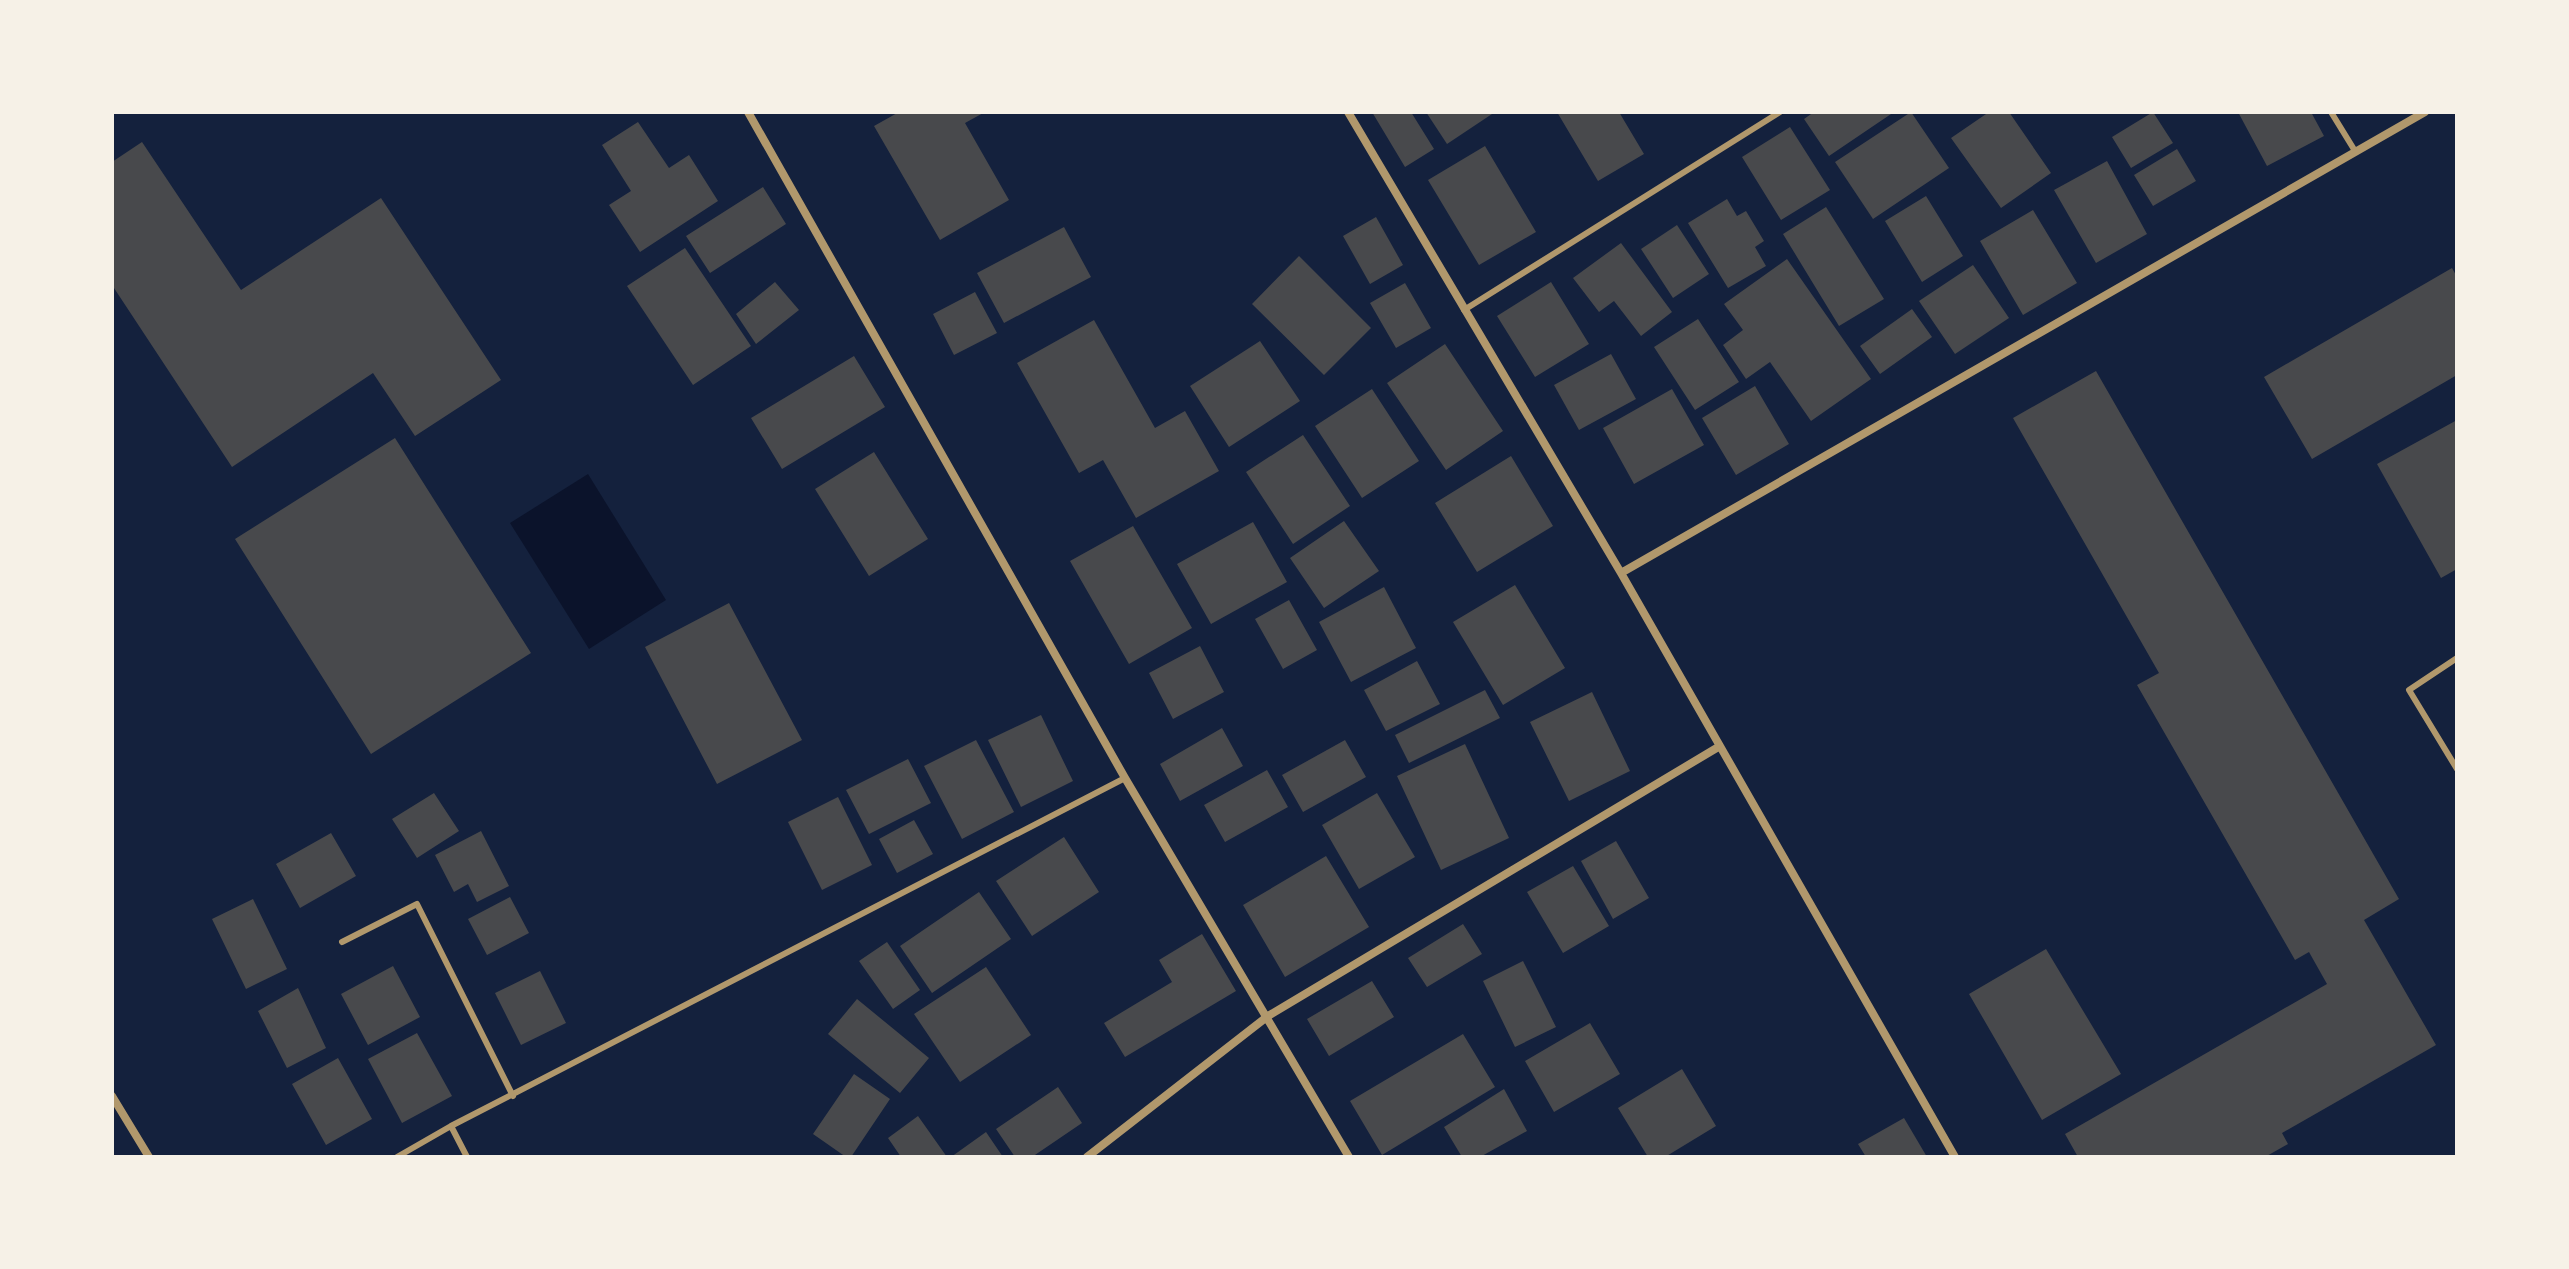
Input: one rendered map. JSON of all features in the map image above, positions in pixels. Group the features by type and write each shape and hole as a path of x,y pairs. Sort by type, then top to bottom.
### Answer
{"street":[{"path":"748,112 1125,778 1349,1157"},
{"path":"1348,112 1621,573 1955,1157"},
{"path":"1621,573 2425,112"},
{"path":"1087,1157 1268,1016 1720,746"},
{"path":"112,1096 149,1157"}],"lane":[{"path":"1464,310 1780,112"},
{"path":"2331,112 2355,151"},
{"path":"2457,658 2409,690 2457,769"},
{"path":"397,1157 451,1126 1125,778"},
{"path":"342,942 417,904 513,1096"},
{"path":"451,1126 467,1157"}],"water":[{"path":"588,474 666,600 589,649 510,523"}],"building":[{"path":"899,112 985,112 965,123 1009,200 940,240 874,126"},
{"path":"1372,112 1411,112 1434,149 1405,167"},
{"path":"1426,112 1495,112 1447,144"},
{"path":"1557,112 1619,112 1644,154 1598,181"},
{"path":"1814,112 1894,112 1829,156 1804,119"},
{"path":"1911,112 1949,168 1873,219 1835,162"},
{"path":"1989,112 2009,112 2051,173 2001,208 1951,138"},
{"path":"2153,112 2173,143 2131,168 2112,137"},
{"path":"2238,112 2311,112 2324,136 2267,166"},
{"path":"638,122 669,168 689,155 718,201 640,252 609,205 631,191 602,145"},
{"path":"1790,127 1830,190 1781,220 1742,157"},
{"path":"142,142 241,290 381,198 501,380 415,436 373,373 232,467 112,285 112,162"},
{"path":"1485,146 1536,232 1479,265 1428,180"},
{"path":"2177,149 2196,181 2153,206 2134,175"},
{"path":"2107,161 2147,234 2096,263 2054,190"},
{"path":"763,187 786,224 710,273 686,236"},
{"path":"1926,196 1963,256 1922,282 1885,221"},
{"path":"1727,199 1737,216 1746,211 1764,241 1755,247 1766,266 1728,288 1688,223"},
{"path":"1826,207 1884,299 1839,326 1783,234"},
{"path":"2033,210 2077,283 2023,315 1980,241"},
{"path":"1376,217 1403,265 1370,284 1343,236"},
{"path":"1677,225 1709,274 1673,298 1641,249"},
{"path":"1064,227 1091,277 1004,323 977,273"},
{"path":"1621,243 1672,312 1641,336 1614,301 1599,312 1573,278"},
{"path":"685,248 751,346 693,385 627,286"},
{"path":"1299,256 1371,328 1324,375 1252,304"},
{"path":"1787,259 1871,379 1811,421 1770,362 1746,379 1723,345 1743,330 1724,304"},
{"path":"1973,265 2009,318 1955,354 1919,301"},
{"path":"2452,268 2457,277 2457,375 2312,459 2264,377"},
{"path":"775,282 799,310 756,344 736,314"},
{"path":"1551,282 1589,344 1535,377 1497,316"},
{"path":"1405,283 1431,328 1396,348 1370,303"},
{"path":"975,292 997,333 954,355 933,314"},
{"path":"1912,309 1932,337 1880,374 1860,346"},
{"path":"1698,319 1739,382 1695,410 1654,347"},
{"path":"1094,320 1155,428 1185,411 1219,471 1136,518 1103,460 1079,473 1017,363"},
{"path":"1260,341 1300,401 1229,447 1190,386"},
{"path":"1445,344 1503,431 1446,470 1387,383"},
{"path":"1611,354 1636,399 1579,430 1554,385"},
{"path":"854,356 885,407 782,469 751,418"},
{"path":"2096,371 2399,899 2364,920 2436,1045 2282,1133 2288,1144 2265,1157 2078,1157 2065,1134 2327,984 2309,952 2295,960 2137,685 2159,673 2013,418"},
{"path":"1755,386 1789,444 1736,475 1702,418"},
{"path":"1372,389 1419,461 1362,498 1315,426"},
{"path":"1672,389 1704,445 1634,484 1603,428"},
{"path":"2457,420 2457,569 2441,578 2377,464"},
{"path":"1303,435 1350,506 1293,544 1246,472"},
{"path":"395,438 531,653 371,754 235,539"},
{"path":"874,452 928,539 869,576 815,489"},
{"path":"1511,456 1553,526 1477,572 1435,503"},
{"path":"1344,521 1379,571 1324,608 1290,558"},
{"path":"1253,522 1287,582 1211,624 1177,564"},
{"path":"1133,526 1192,628 1129,664 1070,561"},
{"path":"1515,585 1565,668 1503,705 1453,622"},
{"path":"1384,587 1416,648 1351,682 1319,622"},
{"path":"1289,600 1317,650 1283,669 1255,619"},
{"path":"729,603 802,740 717,784 645,647"},
{"path":"1200,646 1224,692 1173,719 1149,673"},
{"path":"1417,661 1440,704 1386,731 1364,690"},
{"path":"1485,690 1500,718 1409,763 1395,735"},
{"path":"1592,692 1630,771 1569,801 1530,722"},
{"path":"1041,715 1073,781 1021,807 988,740"},
{"path":"1222,728 1243,766 1180,801 1160,764"},
{"path":"976,740 1014,812 962,839 924,766"},
{"path":"1345,740 1366,777 1303,812 1282,775"},
{"path":"1465,744 1509,838 1441,870 1397,776"},
{"path":"908,759 931,803 869,834 846,790"},
{"path":"1267,770 1288,807 1225,842 1204,805"},
{"path":"434,793 459,831 417,858 392,819"},
{"path":"1377,793 1415,857 1359,889 1322,825"},
{"path":"838,797 872,865 822,890 788,822"},
{"path":"914,820 933,854 897,873 879,839"},
{"path":"481,831 509,886 477,902 468,884 454,892 435,855"},
{"path":"331,833 356,876 300,908 276,864"},
{"path":"1064,837 1099,892 1032,936 996,881"},
{"path":"1616,841 1649,898 1613,919 1581,861"},
{"path":"1326,856 1369,927 1285,977 1243,905"},
{"path":"1573,866 1609,926 1563,953 1527,892"},
{"path":"979,892 1011,939 932,993 900,946"},
{"path":"510,897 529,933 487,955 468,919"},
{"path":"253,899 287,969 246,989 212,919"},
{"path":"1463,924 1482,954 1427,987 1408,958"},
{"path":"1202,934 1236,991 1125,1057 1104,1023 1172,982 1159,960"},
{"path":"887,942 920,990 893,1009 859,961"},
{"path":"2046,949 2121,1074 2042,1120 1969,994"},
{"path":"1523,961 1556,1027 1515,1047 1483,981"},
{"path":"393,966 420,1017 368,1045 341,994"},
{"path":"986,967 1031,1035 960,1082 914,1014"},
{"path":"540,971 566,1023 521,1045 495,993"},
{"path":"1372,981 1394,1017 1329,1056 1307,1019"},
{"path":"298,988 326,1048 287,1068 258,1011"},
{"path":"857,999 929,1058 900,1093 828,1034"},
{"path":"1590,1023 1620,1074 1554,1112 1525,1061"},
{"path":"417,1033 452,1096 402,1123 368,1059"},
{"path":"1463,1034 1495,1087 1382,1155 1350,1101"},
{"path":"338,1058 372,1119 326,1145 292,1084"},
{"path":"1682,1069 1716,1126 1665,1157 1648,1157 1618,1108"},
{"path":"854,1074 890,1099 851,1157 846,1157 813,1134"},
{"path":"1058,1087 1082,1123 1032,1157 1015,1157 996,1129"},
{"path":"1504,1089 1527,1131 1480,1157 1462,1157 1444,1127"},
{"path":"918,1116 947,1157 901,1157 888,1138"},
{"path":"1904,1118 1927,1157 1866,1157 1858,1144"},
{"path":"986,1132 1003,1157 951,1157"}]}
